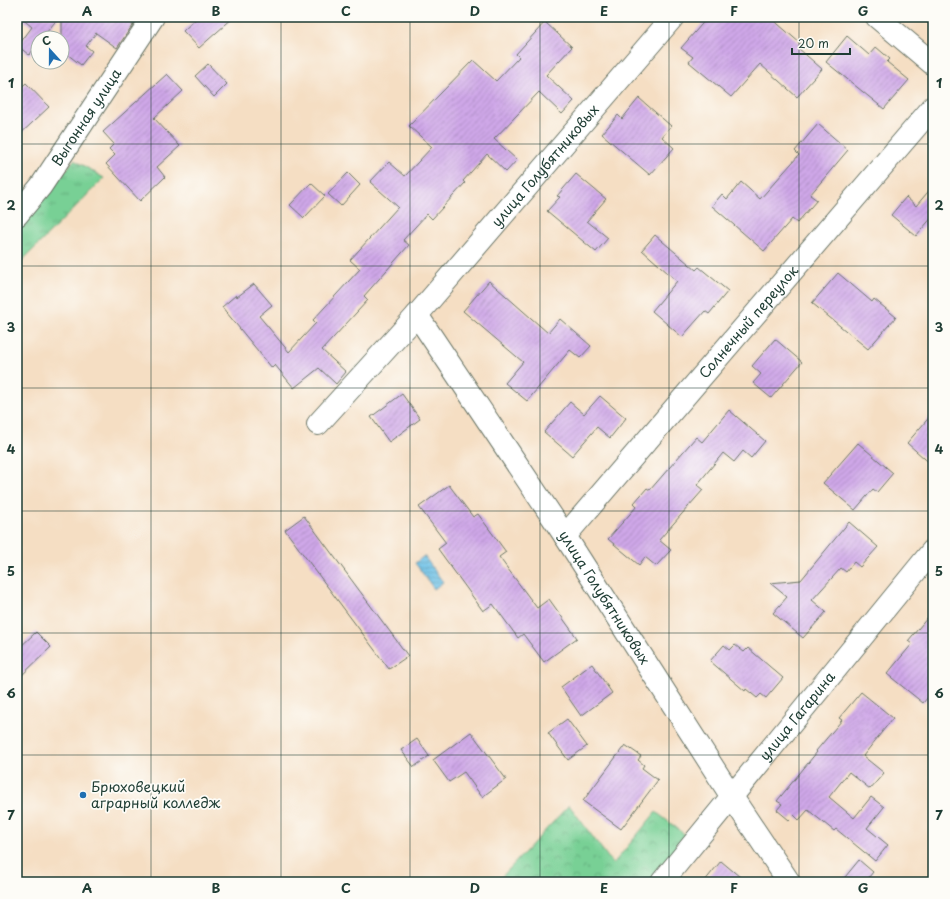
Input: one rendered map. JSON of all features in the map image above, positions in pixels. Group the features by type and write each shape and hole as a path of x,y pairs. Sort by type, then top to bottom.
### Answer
{"street":[{"name":"Выгонная улица","path":"17,215 41,186 153,17"},
{"name":"улица Голубятниковых","path":"318,424 417,315 673,17"},
{"path":"877,17 933,64"},
{"name":"Солнечный переулок","path":"565,536 933,107"},
{"name":"улица Голубятниковых","path":"417,315 565,536 732,797 789,882"},
{"name":"улица Гагарина","path":"662,882 933,550"}],"green space":[{"path":"74,160 104,178 17,266 17,232"},
{"path":"569,805 613,864 656,812 687,836 650,882 497,882"}],"water":[{"path":"424,556 443,582 434,589 415,563"}],"building":[{"path":"20,17 59,17 48,30 30,30 29,55 18,46 32,27"},
{"path":"62,17 108,17 114,22 117,17 138,17 117,48 96,33 86,46 92,51 81,65 70,56 70,30 62,30"},
{"path":"198,17 234,17 199,48 183,31"},
{"path":"708,17 770,17 801,44 798,48 822,69 797,97 760,64 731,97 689,62 693,57 681,48"},
{"path":"545,22 572,47 546,75 574,101 562,114 539,92 494,139 517,160 506,172 487,154 463,181 465,183 432,219 427,214 403,240 409,245 364,296 368,300 322,350 346,372 336,384 319,368 294,388 275,365 272,368 222,307 236,295 237,297 254,284 272,305 259,316 289,352 316,323 313,320 360,269 350,260 398,207 370,182 389,162 405,176 432,147 409,126 473,60 496,81 519,57 516,54"},
{"path":"847,36 869,55 876,47 890,59 887,62 909,80 884,109 826,62"},
{"path":"208,64 227,84 214,97 195,76"},
{"path":"167,74 183,91 154,118 180,146 157,167 165,177 140,201 106,164 115,155 109,149 114,144 103,132"},
{"path":"26,83 49,107 17,137 17,91"},
{"path":"639,98 671,126 662,137 674,148 650,175 602,134 618,115 622,119"},
{"path":"818,124 848,150 810,195 817,200 797,223 792,219 764,251 712,206 722,194 727,199 741,182 760,199 799,155 795,151"},
{"path":"348,173 360,185 341,206 328,194"},
{"path":"576,174 606,199 587,221 608,238 596,252 547,211 560,197 557,196"},
{"path":"311,183 325,196 304,218 290,205"},
{"path":"933,186 933,216 916,236 891,215 906,197 916,206"},
{"path":"655,235 696,270 699,267 728,291 709,314 705,311 682,337 652,311 677,281 642,250"},
{"path":"838,273 872,302 874,299 896,317 868,349 812,303"},
{"path":"489,281 548,333 560,319 591,346 580,358 570,350 527,401 505,383 523,362 463,311"},
{"path":"775,339 802,362 771,398 753,383 761,374 752,366"},
{"path":"402,394 420,419 389,442 371,417"},
{"path":"600,396 626,418 610,438 597,427 572,456 544,432 570,402 584,414"},
{"path":"729,410 765,441 751,458 743,451 734,462 723,453 697,485 703,490 659,540 671,550 656,566 645,557 639,565 608,539 637,506 634,503 647,488 650,490 696,437 702,442"},
{"path":"933,413 933,466 907,443"},
{"path":"858,443 893,473 877,492 873,489 855,510 823,483"},
{"path":"449,485 473,517 478,514 506,552 499,557 537,608 549,599 577,638 544,662 523,634 518,638 493,604 483,611 438,549 446,543 419,507"},
{"path":"304,516 408,656 389,669 285,530"},
{"path":"849,522 878,547 860,567 854,562 846,572 841,568 812,600 826,612 803,638 773,613 787,597 770,583 801,580"},
{"path":"933,611 933,691 923,703 887,674 912,644 908,641"},
{"path":"36,632 51,647 17,680 17,650"},
{"path":"724,645 730,650 735,645 744,652 748,648 783,678 766,698 761,694 757,698 746,689 745,691 710,661"},
{"path":"592,664 612,693 581,716 561,687"},
{"path":"861,692 893,718 863,756 884,773 870,789 849,772 829,797 854,818 871,797 884,807 867,828 888,845 875,861 836,829 834,831 808,810 799,820 794,815 789,820 777,810 782,804 777,801 842,720 839,718"},
{"path":"567,719 587,746 568,760 548,733"},
{"path":"471,732 506,779 482,797 464,772 449,782 433,760"},
{"path":"417,739 429,756 414,767 401,750"},
{"path":"625,745 641,756 638,760 644,765 642,768 658,780 621,829 583,801"},
{"path":"859,860 873,872 865,882 841,882"},
{"path":"721,861 746,882 704,882"}],"place":[{"name":"Брюховецкий аграрный колледж","path":"83,795"}]}
